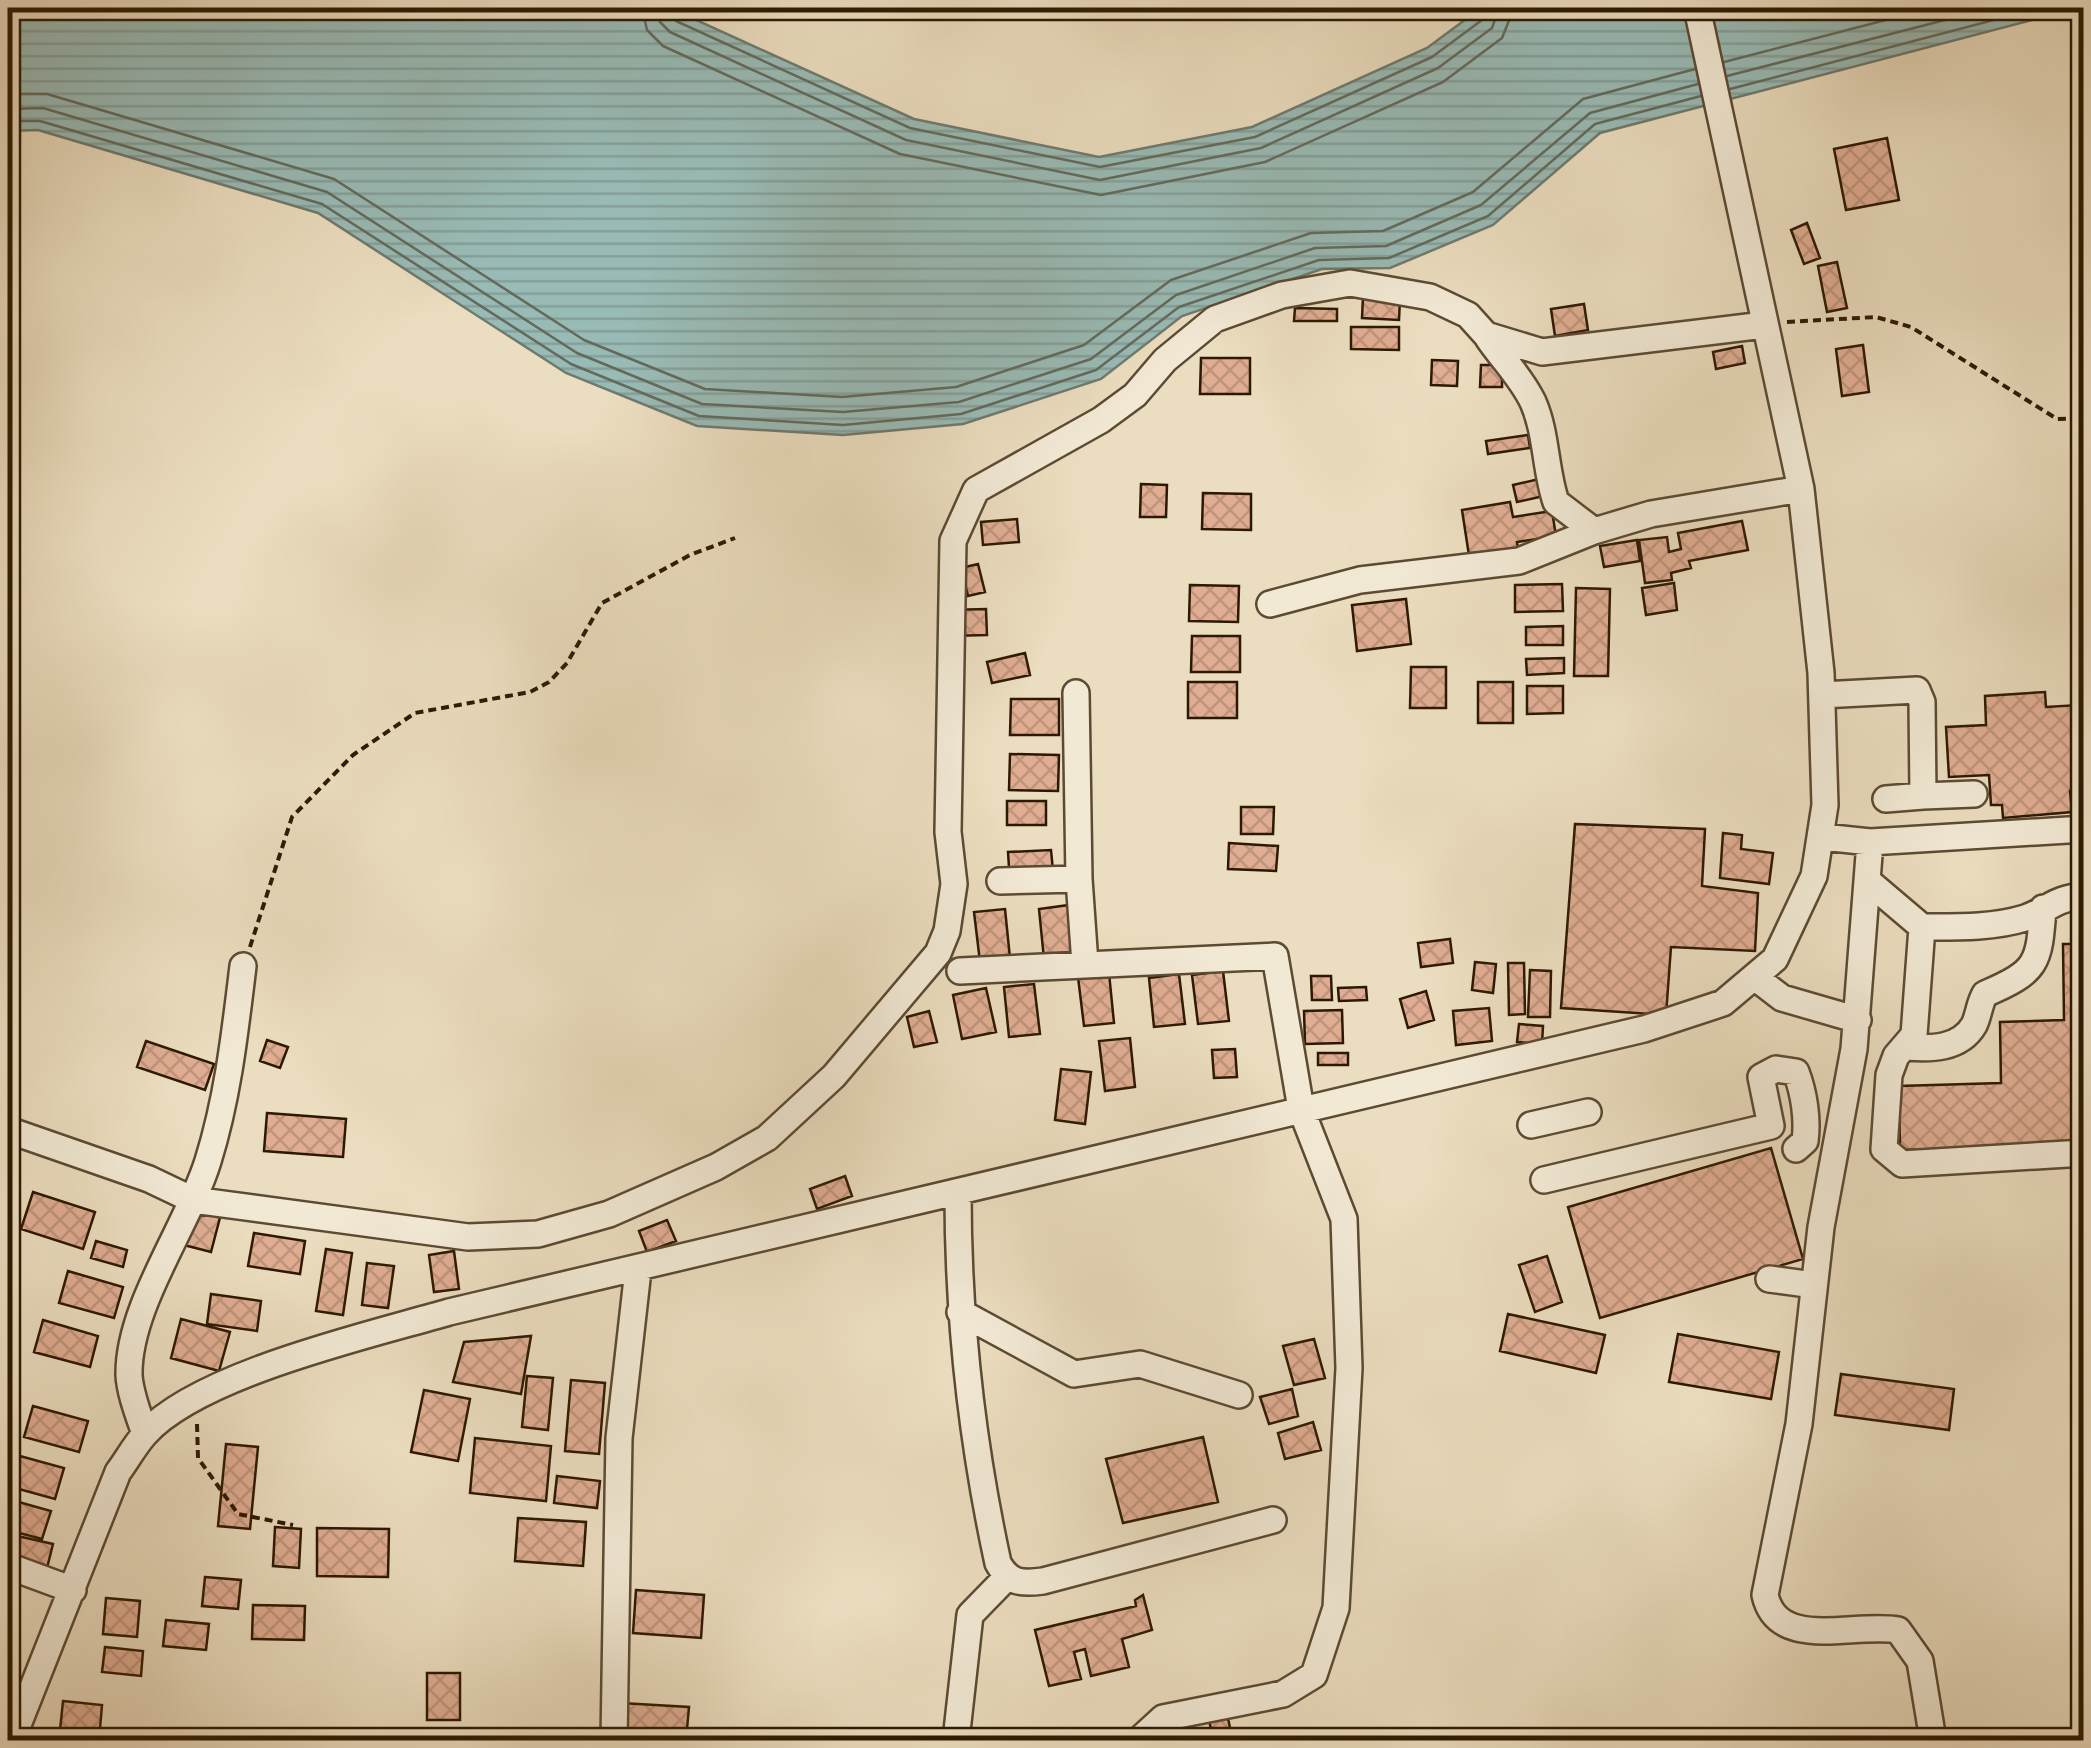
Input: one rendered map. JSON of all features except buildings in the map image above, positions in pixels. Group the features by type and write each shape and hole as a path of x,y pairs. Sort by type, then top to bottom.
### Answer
{"street":[{"path":"12,1740 118,1472 145,1434 196,1399 281,1360 449,1312 1644,1029 1723,1002 1776,959 1814,876 1824,837 1822,695 1801,490 1697,8"},
{"path":"8,1130 148,1179 192,1200 468,1237 538,1234 609,1214 716,1167 767,1138 834,1076 902,998 938,953 947,931 954,884 948,832 953,541 976,490 1101,420 1135,395 1165,360 1215,319 1282,295 1350,284 1388,288 1454,306 1486,334 1520,376 1534,406 1556,502 1594,531"},
{"path":"1486,334 1542,352 1762,312"},
{"path":"1270,604 1360,580 1519,561 1594,531 1676,509 1801,490"},
{"path":"1822,695 1917,690 1922,702 1923,796"},
{"path":"1076,693 1079,880 1085,964"},
{"path":"1886,798 1974,794"},
{"path":"1824,837 1870,842 2084,829"},
{"path":"1870,842 1858,1020 1814,1285 1799,1424 1765,1595 1769,1612 1789,1630 1898,1630 1920,1661 1933,1740"},
{"path":"1000,880 1079,880"},
{"path":"1869,882 1922,927 2001,923 2028,917 2058,898 2084,896"},
{"path":"1907,1048 1941,1048 1955,1042 1974,1025 1985,994 2028,974 2040,953 2043,908"},
{"path":"1922,927 1914,1036 1896,1056 1890,1075 1884,1149 1902,1164 2084,1154"},
{"path":"960,971 1275,956 1301,1109 1344,1219 1349,1368 1336,1608 1314,1675 1284,1694 1163,1718 1138,1740"},
{"path":"145,1434 129,1379 131,1352 160,1264 208,1163 231,1069 244,966"},
{"path":"1756,978 1782,998 1858,1020"},
{"path":"1544,1180 1771,1126 1761,1076 1776,1069 1796,1072 1801,1086 1806,1129 1805,1140 1796,1149"},
{"path":"1531,1125 1588,1112"},
{"path":"958,1193 960,1312 976,1463 998,1563 1006,1578 1043,1581 1273,1520"},
{"path":"614,1740 619,1438 624,1359 638,1270"},
{"path":"1769,1279 1814,1285"},
{"path":"960,1312 1074,1374 1140,1364 1238,1394"},
{"path":"8,1566 73,1590"},
{"path":"956,1740 970,1615 1006,1578"}],"path":[{"path":"1762,312 1876,318 1912,327 2057,419 2084,418"},
{"path":"244,966 292,816 353,755 415,714 530,692 549,682 567,663 602,603 690,556 735,538"},
{"path":"196,1399 198,1458 238,1514 292,1525"}],"water":[{"path":"8,8 670,8 914,119 1099,157 1252,127 1427,48 1481,8 2078,8 1600,133 1493,225 1390,268 1322,269 1182,316 1101,379 963,424 843,435 697,426 566,373 318,213 38,130 8,131"}]}
